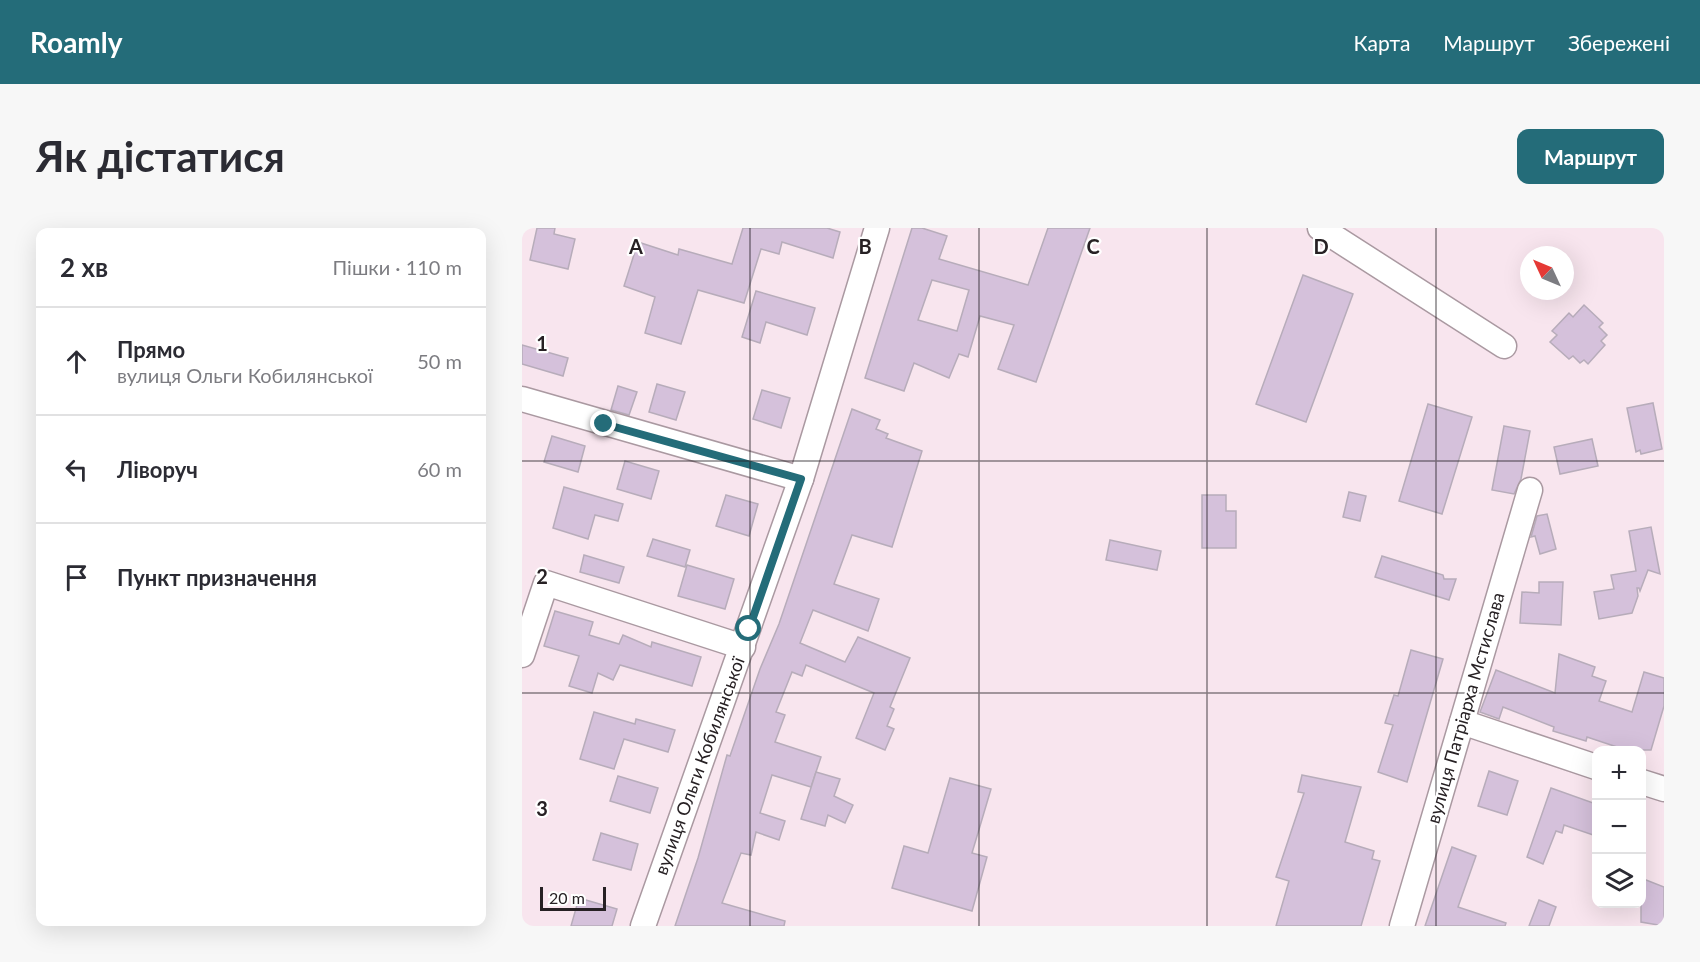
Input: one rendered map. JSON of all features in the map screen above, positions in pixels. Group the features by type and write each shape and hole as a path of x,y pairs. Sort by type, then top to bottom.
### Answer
{"street":[{"name":"вулиця Ольги Кобилянської","path":"643,926 801,479 877,228"},
{"path":"1320,228 1504,346"},
{"path":"522,399 801,479"},
{"name":"вулиця Патріарха Мстислава","path":"1402,926 1530,490"},
{"path":"522,655 546,583 743,646"},
{"path":"1462,722 1592,766"},
{"path":"1646,784 1664,789"}],"building":[{"path":"537,228 555,228 554,234 575,239 568,269 530,260"},
{"path":"743,228 827,228 840,232 833,258 782,242 779,254 761,249 744,303 698,290 681,344 645,333 655,297 624,286 638,242 678,255 679,249 732,264"},
{"path":"912,228 922,228 947,236 939,259 1028,285 1048,228 1090,228 1036,382 998,369 1014,325 980,316 968,357 959,354 949,378 914,363 904,391 865,378","holes":["932,280 969,290 957,331 918,320"]},
{"path":"1303,275 1353,294 1306,422 1256,404"},
{"path":"756,291 815,308 807,335 766,322 760,343 742,337"},
{"path":"1584,305 1603,323 1599,327 1607,335 1601,341 1605,345 1588,364 1584,360 1580,363 1573,356 1569,359 1550,342 1557,335 1552,331 1569,313 1573,317"},
{"path":"522,345 568,358 563,376 522,364"},
{"path":"657,384 685,392 676,420 649,412"},
{"path":"618,386 637,392 629,415 611,410"},
{"path":"762,390 790,398 781,428 753,419"},
{"path":"1653,403 1662,449 1641,454 1640,450 1636,452 1627,408"},
{"path":"1428,404 1472,417 1442,514 1399,501"},
{"path":"852,409 880,420 876,429 888,434 886,438 922,451 892,547 852,535 834,584 879,599 868,631 813,610 800,643 845,662 858,637 910,658 890,707 894,709 887,726 894,729 885,750 856,738 874,693 806,665 802,676 792,672 776,712 785,715 775,742 821,757 811,787 772,775 760,813 785,821 779,840 756,832 751,855 741,853 722,903 785,921 784,926 675,926 698,858 727,755 730,756 760,669 779,624"},
{"path":"1504,426 1530,431 1521,479 1514,494 1492,490"},
{"path":"552,436 585,446 578,472 544,462"},
{"path":"1592,439 1598,466 1560,474 1554,447"},
{"path":"625,461 659,471 651,499 617,489"},
{"path":"564,487 623,504 618,521 595,515 588,539 553,528"},
{"path":"1349,492 1366,496 1360,521 1343,517"},
{"path":"726,495 758,504 749,536 716,526"},
{"path":"1202,495 1226,495 1226,511 1236,511 1236,548 1202,548"},
{"path":"1547,514 1556,549 1540,554 1535,536 1531,537 1537,516"},
{"path":"1651,527 1660,574 1648,570 1640,591 1637,588 1638,596 1632,613 1599,619 1594,592 1614,589 1611,575 1636,571 1629,531"},
{"path":"653,539 690,550 685,567 647,556"},
{"path":"1110,540 1161,551 1157,570 1106,560"},
{"path":"584,555 624,567 619,583 580,572"},
{"path":"1382,556 1443,575 1444,579 1456,579 1449,600 1375,577"},
{"path":"687,565 734,579 725,609 678,596"},
{"path":"1539,582 1563,582 1561,625 1520,623 1522,592 1539,593"},
{"path":"555,611 593,622 589,635 619,644 623,635 651,647 652,642 701,657 692,686 620,665 613,680 598,673 592,693 569,686 579,656 544,646"},
{"path":"1411,650 1443,659 1407,782 1378,772 1393,725 1385,723 1394,695 1398,696"},
{"path":"1559,654 1595,667 1592,676 1606,681 1599,701 1632,712 1644,672 1664,678 1664,706 1651,750 1646,750 1646,746 1614,746 1587,737 1586,741 1553,731 1554,727 1503,707 1499,719 1480,712 1496,670 1555,693"},
{"path":"594,712 635,724 636,719 675,730 668,752 624,739 614,769 580,759"},
{"path":"1489,771 1518,781 1507,815 1478,806"},
{"path":"816,772 840,779 834,796 853,805 845,823 828,815 825,826 801,819"},
{"path":"1302,775 1361,787 1345,842 1374,851 1372,859 1380,861 1361,926 1276,926 1289,881 1276,877 1304,793 1298,792"},
{"path":"618,776 658,788 650,813 610,801"},
{"path":"950,778 991,789 972,853 987,857 972,911 892,888 904,846 928,853"},
{"path":"1551,788 1592,803 1592,835 1564,825 1562,833 1556,831 1543,864 1527,857"},
{"path":"601,833 638,844 631,870 593,860"},
{"path":"1452,847 1476,856 1458,907 1506,923 1505,926 1425,926"},
{"path":"1646,880 1664,887 1664,926 1641,922 1641,908 1646,908"},
{"path":"579,898 617,909 612,926 571,926"},
{"path":"1539,900 1556,907 1549,926 1529,926"}],"route":[{"path":"604,424 801,479 749,629"}]}
